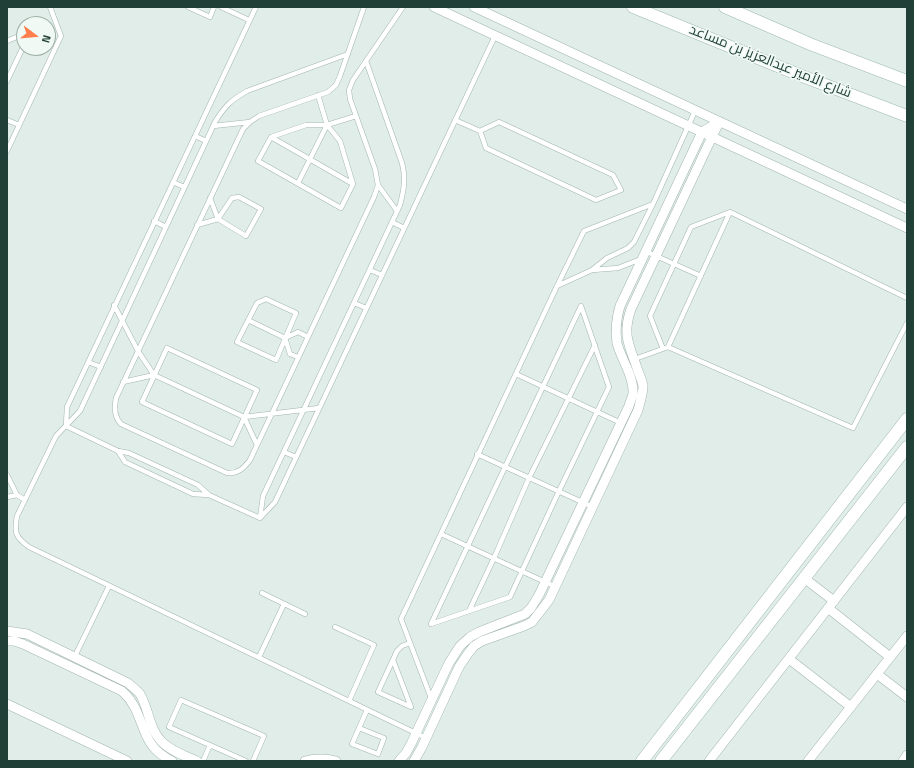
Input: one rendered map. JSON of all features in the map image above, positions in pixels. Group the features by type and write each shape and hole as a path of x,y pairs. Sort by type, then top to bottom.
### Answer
{"street":[{"path":"434,7 907,228"},
{"path":"474,7 907,209"},
{"name":"شارع الأمير عبدالعزيز بن مساعد","path":"633,7 802,76 907,116"},
{"path":"725,7 810,44 907,81"},
{"path":"399,761 406,753 449,663 460,646 470,637 479,632 525,614 531,608 545,582 621,423 633,394 632,386 618,344 616,321 620,306 702,132 719,122"},
{"path":"414,761 459,667 474,646 482,641 532,622 549,600 556,587 638,410 642,395 643,384 628,340 626,322 655,256 719,122"},
{"path":"642,761 907,419"},
{"path":"661,761 907,447"},
{"path":"709,761 907,507"},
{"path":"804,578 890,658"},
{"path":"7,631 27,634 128,683 139,694 154,730 163,743 170,749 197,761"},
{"path":"808,761 907,636"},
{"path":"7,642 14,641 24,644 122,691 128,697 138,713 148,742 159,754 172,761"},
{"path":"789,659 851,707"},
{"path":"877,674 907,697"},
{"path":"7,704 127,761"},
{"path":"902,761 907,755"},
{"path":"304,761 315,758 336,761"}],"lane":[{"path":"7,151 61,36 50,7"},
{"path":"188,7 210,17 214,7"},
{"path":"221,7 249,20"},
{"path":"66,426 67,407 256,7"},
{"path":"364,7 336,85 328,92 259,116 243,129 116,398 114,406 117,420 127,428 227,473 233,474 245,467 250,460 272,414 374,197 378,185"},
{"path":"397,211 378,185 375,169 350,99 349,90 353,80 403,7"},
{"path":"260,518 275,502 495,36"},
{"path":"348,54 247,92 233,99 224,107 212,126 206,142 80,411 56,436 17,516 15,526 16,534 19,540 29,547 426,738"},
{"path":"7,81 19,56"},
{"path":"260,518 263,496 370,270 397,211 404,190 405,176 402,163 366,61"},
{"path":"318,96 327,125 340,141 353,184 341,208 258,161 271,137 306,125 327,125 356,116"},
{"path":"557,286 592,270 607,258 628,248 634,242 695,111"},
{"path":"7,120 19,125"},
{"path":"456,120 480,131 486,148 596,200 620,190 613,175 499,122 480,131"},
{"path":"212,126 250,122"},
{"path":"298,183 327,125"},
{"path":"194,136 206,142"},
{"path":"271,137 353,184"},
{"path":"173,182 184,187"},
{"path":"197,225 218,219 232,198 239,197 261,209 246,236 218,219 210,198"},
{"path":"432,700 401,619 477,454 584,231 653,204"},
{"path":"625,363 666,348 730,212"},
{"path":"907,298 730,212 691,227 650,316 666,348 853,428 907,323"},
{"path":"154,221 166,227"},
{"path":"392,222 404,228"},
{"path":"592,270 618,268 643,255 655,256 701,276"},
{"path":"370,270 382,275"},
{"path":"266,299 296,312 285,338 276,360 237,342 257,303 266,299"},
{"path":"354,303 366,308"},
{"path":"114,305 138,351 154,375 244,417 319,408"},
{"path":"581,306 595,345 609,387 510,597 431,624 581,306"},
{"path":"248,320 285,338 290,354 298,357"},
{"path":"285,338 298,332 308,337"},
{"path":"469,611 529,478 595,345"},
{"path":"167,348 257,390 244,417 232,444 142,402 167,348"},
{"path":"88,362 101,367"},
{"path":"516,374 621,423"},
{"path":"123,382 154,375"},
{"path":"244,417 257,445"},
{"path":"66,426 118,451 129,453 198,485 209,495 260,518"},
{"path":"118,451 125,462 193,494 209,495"},
{"path":"284,452 296,457"},
{"path":"477,454 593,507"},
{"path":"7,475 17,495 25,500"},
{"path":"7,497 17,495"},
{"path":"441,534 556,587"},
{"path":"70,666 109,586"},
{"path":"262,593 305,614"},
{"path":"259,657 284,604"},
{"path":"336,627 374,645 349,701"},
{"path":"393,660 411,707 378,692 397,651 402,646 410,643"},
{"path":"246,761 169,727 181,700 264,736 253,761"},
{"path":"359,728 384,738 378,754 352,744 359,728 367,710"},
{"path":"203,761 210,745"}]}
